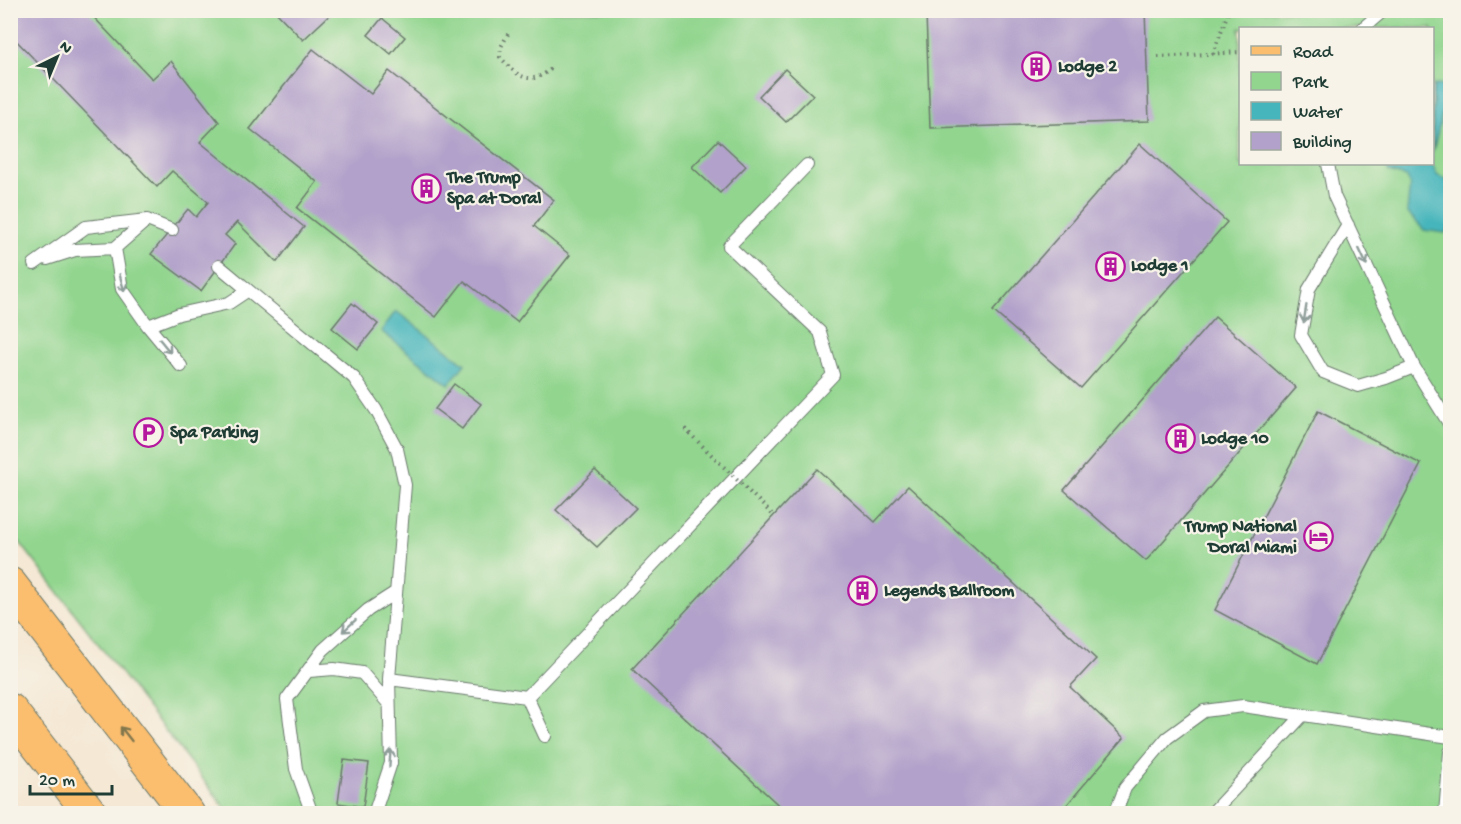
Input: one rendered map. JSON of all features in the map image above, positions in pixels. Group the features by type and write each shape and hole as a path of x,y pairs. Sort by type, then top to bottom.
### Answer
{"main road":[{"path":"10,584 188,813"},
{"path":"10,710 91,813"}],"lane":[{"path":"1364,27 1384,10"},
{"path":"527,697 833,375 820,332 729,246 807,165"},
{"path":"1328,165 1334,196 1414,367 1448,420"},
{"path":"147,220 115,248 75,250 34,264 86,227 147,220 172,230"},
{"path":"1348,225 1309,289 1301,334 1323,372 1358,386 1414,367"},
{"path":"115,248 122,289 148,326 182,366"},
{"path":"219,266 354,378 376,410 397,449 405,485 389,679 391,763 374,813"},
{"path":"148,326 179,314 229,303 247,291"},
{"path":"312,813 296,769 286,699 323,650 368,610 396,592"},
{"path":"309,671 334,669 362,673 389,704"},
{"path":"389,679 527,697"},
{"path":"527,697 545,736"},
{"path":"1116,813 1125,788 1167,738 1204,711 1243,706 1450,737"},
{"path":"1211,813 1302,716"},
{"path":"1445,813 1450,752"}],"path":[{"path":"1213,54 1229,10"},
{"path":"508,34 501,47 500,57 515,74 525,78 541,77 552,69"},
{"path":"1158,57 1239,52"},
{"path":"685,429 774,516"}],"green space":[{"path":"11,11 1450,11 1450,813 229,813 11,531"}],"water":[{"path":"1450,83 1450,107 1443,111 1434,147 1434,86"},
{"path":"1386,165 1432,165 1437,175 1450,182 1450,226 1445,233 1424,230 1407,212 1410,185 1407,177 1389,172"},
{"path":"396,311 465,364 449,384 381,331"}],"building":[{"path":"10,10 87,10 152,79 171,61 219,122 200,142 304,227 277,262 237,222 225,235 235,244 201,291 151,254 188,209 196,217 208,202 172,171 157,187 10,34"},
{"path":"274,10 335,10 303,40"},
{"name":"Lodge 2","path":"1037,10 1145,10 1149,121 930,128 926,14"},
{"path":"382,18 405,37 391,54 368,35"},
{"name":"The Trump Spa at Doral","path":"313,49 371,94 389,71 554,200 534,226 570,255 517,322 464,281 436,317 297,208 317,182 250,129"},
{"path":"785,69 813,95 786,122 759,96"},
{"path":"718,140 746,166 720,193 692,167"},
{"name":"Lodge 1","path":"1140,144 1227,222 1081,388 993,311"},
{"path":"352,303 378,324 358,349 332,328"},
{"name":"Lodge 10","path":"1215,317 1296,388 1146,561 1064,490"},
{"path":"454,384 481,404 462,429 435,409"},
{"name":"Trump National Doral Miami","path":"1318,411 1421,464 1317,664 1215,610"},
{"name":"Legends Ballroom","path":"817,469 875,522 908,486 1096,659 1070,687 1124,738 1059,814 788,814 632,669"},
{"path":"595,470 636,508 597,547 556,510"},
{"path":"344,760 369,763 363,807 338,803"}],"place":[{"name":"Lodge 2","path":"1037,67"},
{"name":"The Trump Spa at Doral","path":"426,188"},
{"name":"Lodge 1","path":"1110,266"},
{"name":"Spa Parking","path":"149,433"},
{"name":"Lodge 10","path":"1180,439"},
{"name":"Trump National Doral Miami","path":"1318,537"},
{"name":"Legends Ballroom","path":"863,591"}]}
